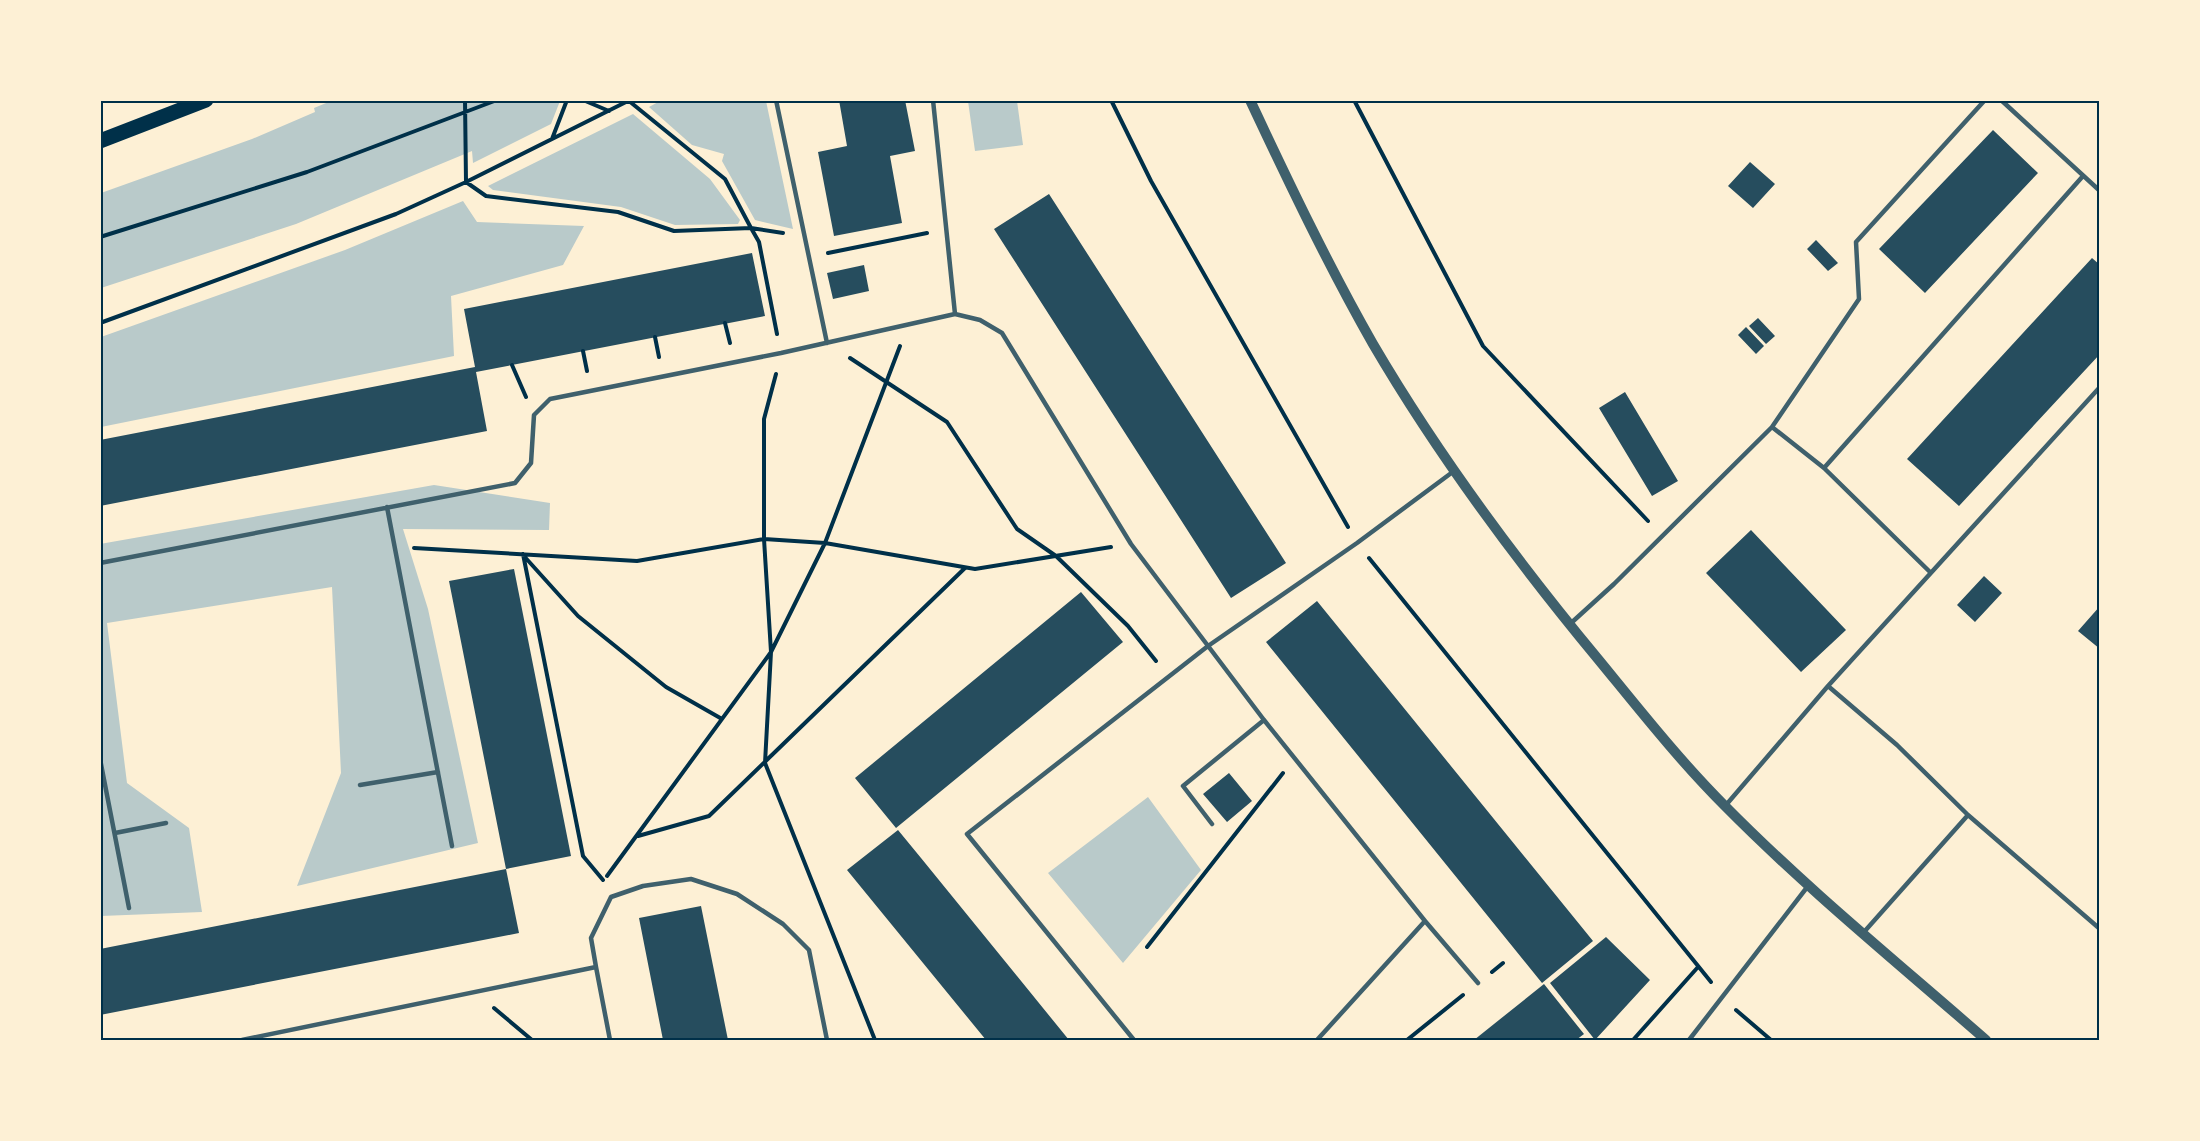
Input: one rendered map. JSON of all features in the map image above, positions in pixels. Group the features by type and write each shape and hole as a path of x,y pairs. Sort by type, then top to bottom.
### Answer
{"main road":[{"path":"100,141 206,100"}],"street":[{"path":"1250,100 1299,205 1374,345 1454,471 1569,624 1648,721 1725,806 1808,886 1986,1041"}],"lane":[{"path":"776,100 827,343"},
{"path":"933,100 955,314"},
{"path":"1569,624 1663,536 1772,427 1859,299 1856,242 1985,100"},
{"path":"2001,100 2100,191"},
{"path":"1824,468 2083,176"},
{"path":"100,563 515,483 531,463 534,415 550,399 781,353 955,314 980,320 1002,333 1131,544 1294,758 1478,983"},
{"path":"1725,806 1930,572 2100,387"},
{"path":"1772,427 1824,468 1930,572"},
{"path":"1134,1041 967,834 1208,646 1357,543 1454,471"},
{"path":"387,507 452,846"},
{"path":"1828,686 1897,745 1968,815 2100,929"},
{"path":"1212,824 1183,786 1264,720"},
{"path":"100,759 129,908"},
{"path":"360,784 438,772"},
{"path":"1864,933 1968,815"},
{"path":"114,833 166,823"},
{"path":"610,1041 591,938 611,897 643,886 691,879 737,894 783,924 809,950 827,1041"},
{"path":"1689,1041 1808,886"},
{"path":"1317,1041 1425,921"},
{"path":"242,1041 596,968"}],"path":[{"path":"465,100 466,182"},
{"path":"100,237 307,172 497,100"},
{"path":"552,139 567,100"},
{"path":"583,100 609,111"},
{"path":"1111,100 1151,181 1357,543 1723,998 1771,1041"},
{"path":"1354,100 1483,346 1663,536"},
{"path":"100,323 385,218 466,182 629,101 725,179 759,242 781,353 764,419 765,539 771,652 765,763 874,1041"},
{"path":"466,182 486,196 618,212 674,231 751,228 805,236"},
{"path":"809,257 945,229"},
{"path":"604,881 771,652 825,543 909,323"},
{"path":"827,343 947,422 1017,529 1056,556 1128,626 1168,676"},
{"path":"512,365 534,415"},
{"path":"395,547 636,561 765,539 825,543 975,569 1131,544"},
{"path":"523,554 578,616 666,687 722,719"},
{"path":"523,554 583,856 604,881 611,897"},
{"path":"637,836 709,816 966,567"},
{"path":"1147,947 1294,758"},
{"path":"1407,1041 1503,963"},
{"path":"1633,1041 1698,967"},
{"path":"476,992 532,1041"}],"shaded area":[{"path":"331,101 560,101 551,124 473,163 472,151 296,224 101,288 101,193 252,139 315,112 314,108"},
{"path":"660,101 766,101 793,229 755,220 722,161 724,154 692,145 649,107"},
{"path":"968,101 1017,101 1023,145 975,151"},
{"path":"633,114 710,179 740,220 738,224 675,225 621,207 493,190 488,186"},
{"path":"463,201 477,222 584,226 563,265 451,296 454,356 101,427 101,337 345,250"},
{"path":"434,485 550,503 549,530 403,529 428,609 478,843 297,886 341,773 332,587 107,623 127,783 189,828 202,912 101,916 100,544"},
{"path":"1148,797 1201,870 1123,963 1048,873"}],"building":[{"path":"839,100 905,100 915,151 890,156 902,223 834,236 818,152 847,146"},
{"path":"1993,130 2038,173 1925,293 1879,249"},
{"path":"1750,162 1775,184 1753,208 1728,186"},
{"path":"1049,194 1286,563 1231,598 994,229"},
{"path":"1816,240 1838,263 1828,271 1807,249"},
{"path":"752,253 765,316 476,372 487,431 100,506 100,440 475,367 464,309"},
{"path":"2092,258 2100,265 2100,354 1959,506 1907,459"},
{"path":"864,265 869,291 833,299 827,273"},
{"path":"1758,318 1775,336 1766,344 1749,326"},
{"path":"1746,327 1764,346 1756,354 1738,335"},
{"path":"1625,392 1678,481 1652,496 1599,408"},
{"path":"1751,530 1846,630 1801,672 1706,573"},
{"path":"514,569 571,856 506,869 449,581"},
{"path":"1984,576 2002,593 1975,622 1957,605"},
{"path":"1081,592 1123,642 896,828 855,778"},
{"path":"1317,601 1593,941 1542,983 1266,642"},
{"path":"2100,606 2100,649 2078,631"},
{"path":"1229,773 1252,801 1227,822 1203,794"},
{"path":"898,830 1069,1040 986,1040 847,870"},
{"path":"506,869 519,933 100,1015 100,949"},
{"path":"701,906 728,1040 663,1040 639,918"},
{"path":"1606,937 1650,980 1595,1040 1550,983"},
{"path":"1544,984 1584,1034 1576,1040 1474,1040"}]}
